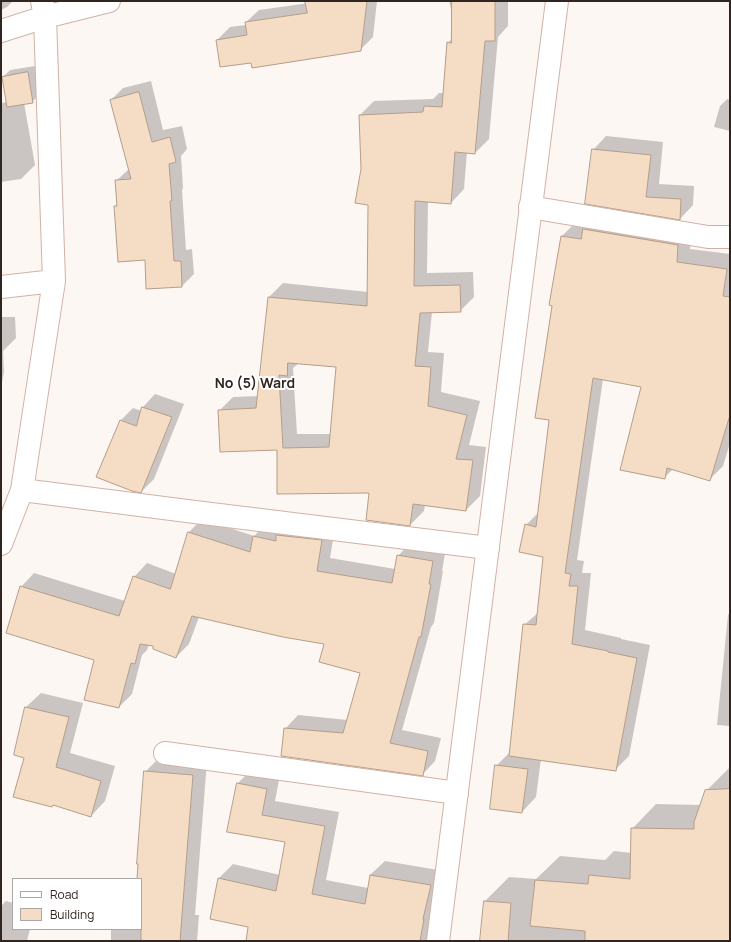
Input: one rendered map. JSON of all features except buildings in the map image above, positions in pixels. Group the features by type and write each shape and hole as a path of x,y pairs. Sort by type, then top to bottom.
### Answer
{"street":[{"path":"1,31 44,9 109,1"},
{"path":"438,941 557,1"},
{"path":"1,544 22,490 54,281 44,9"},
{"path":"530,207 708,237 730,237"},
{"path":"1,287 54,281"},
{"path":"22,490 488,548"},
{"path":"165,753 457,793"}],"district":[{"name":"No (5) Ward","path":"255,384"}]}
